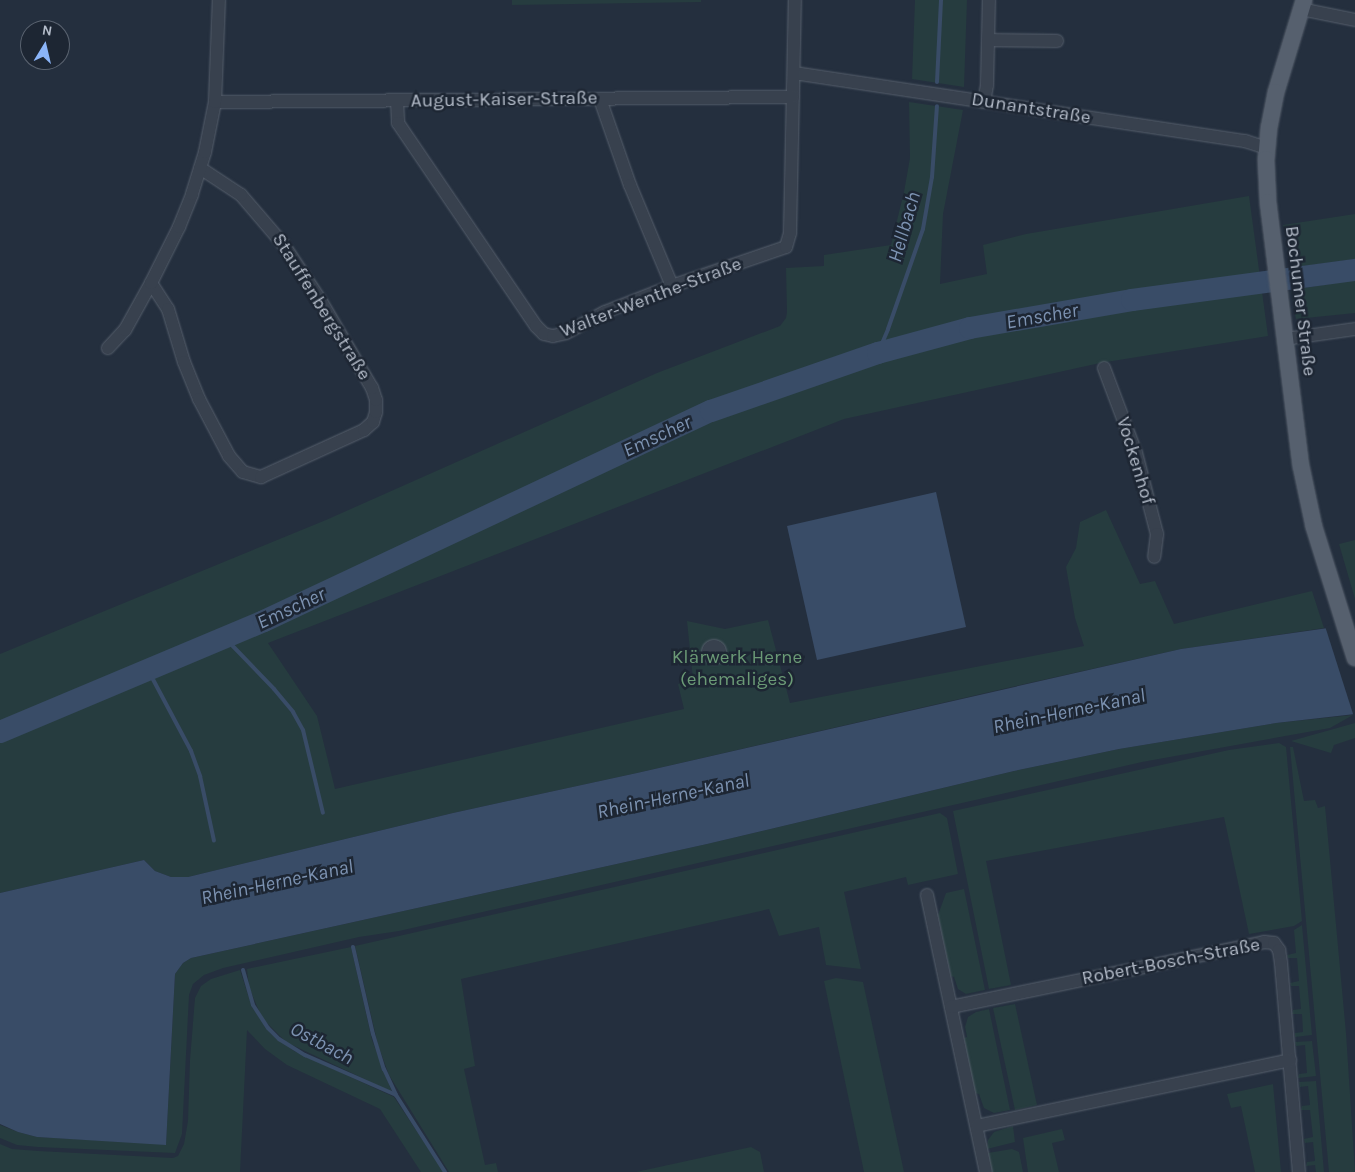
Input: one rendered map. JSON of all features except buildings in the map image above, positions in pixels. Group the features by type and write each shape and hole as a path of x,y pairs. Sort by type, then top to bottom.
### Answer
{"main road":[{"name":"Bochumer Straße","path":"1302,5 1272,110 1266,174 1274,254 1301,466 1314,527 1355,658"}],"street":[{"path":"108,348 124,330 151,284 179,228 200,168 215,102 219,0"},
{"name":"Walter-Wenthe-Straße","path":"397,101 398,123 528,315 544,334 554,336 566,333 605,312 672,286 786,248 790,233 795,0"},
{"path":"984,102 989,0"},
{"path":"1302,5 1355,20"},
{"path":"988,40 1057,41"},
{"name":"Dunantstraße","path":"794,73 1245,141 1267,148"},
{"name":"August-Kaiser-Straße","path":"215,102 793,97"},
{"path":"600,99 630,185 672,286"},
{"name":"Stauffenbergstraße","path":"151,284 168,309 184,362 199,399 229,456 243,472 260,477 364,430 373,422 376,412 376,400 372,388 320,298 288,252 241,195 200,168"},
{"path":"1286,339 1355,329"},
{"name":"Vockenhof","path":"1104,368 1136,453 1157,534 1154,556"},
{"path":"927,895 986,1172"},
{"name":"Robert-Bosch-Straße","path":"951,1007 1264,942 1274,943 1279,950 1281,962 1299,1172"},
{"path":"977,1126 1290,1060"}],"green space":[{"path":"512,0 701,0 701,2 512,5"},
{"path":"915,0 967,0 964,87 912,79"},
{"name":"Klärwerk Herne (ehemaliges)","path":"909,102 963,110 943,214 940,284 987,274 983,245 1026,234 1249,196 1268,336 1100,363 844,419 268,643 317,716 335,789 684,709 678,684 693,679 687,621 725,629 768,620 790,703 1084,646 1075,618 1066,567 1076,548 1080,522 1106,510 1140,584 1155,581 1174,624 1312,591 1324,628 1181,649 453,813 188,877 171,877 155,871 144,860 0,893 0,654 326,520 657,373 780,326 786,318 787,312 786,268 824,266 824,255 891,245 910,158"},
{"path":"1355,214 1355,259 1289,268 1287,238 1283,225"},
{"path":"1355,280 1355,313 1296,319 1291,290"},
{"path":"1355,540 1355,599 1339,544"},
{"path":"1353,715 1330,728 1142,762 399,931 359,937 223,968 204,975 193,984 189,995 182,1134 175,1153 38,1147 17,1145 0,1138 0,1125 37,1137 166,1144 175,974 183,963 191,958 707,844 1014,771 1119,749 1276,723"},
{"path":"1355,723 1355,738 1334,745 1331,753 1291,741"},
{"path":"1279,743 1286,747 1302,921 1294,926 1249,934 1224,817 986,861 1011,985 989,989 953,811 1229,750"},
{"path":"1290,747 1293,747 1304,801 1315,800 1318,808 1325,806 1346,1033 1355,1172 1329,1172"},
{"path":"940,813 947,818 958,874 908,885 906,877 844,892 861,969 826,965 819,927 779,936 769,909 461,979 475,1066 464,1069 485,1165 496,1163 498,1172 449,1172 389,1075 378,1045 355,946"},
{"path":"964,889 985,990 966,994 958,989 954,977 951,976 938,915 946,893"},
{"path":"1302,925 1312,1035 1295,1037 1295,1033 1303,1032 1302,1014 1292,1014 1293,1010 1301,1009 1299,986 1291,986 1290,983 1299,981 1297,958 1288,958 1287,955 1296,953 1294,930"},
{"path":"351,947 372,1040 392,1092 286,1042 262,1018 249,987 247,969"},
{"path":"240,970 252,1007 271,1034 294,1051 394,1097 444,1172 421,1172 380,1109 287,1065 265,1049 247,1030 240,1172 0,1172 0,1144 12,1149 38,1151 173,1158 178,1156 184,1144 188,1121 195,998 201,986 211,979"},
{"path":"836,978 863,982 904,1172 864,1172 824,981"},
{"path":"1015,1004 1037,1105 1015,1110 993,1008"},
{"path":"989,1009 1010,1110 994,1113 984,1108 979,1094 975,1093 964,1038 967,1037 965,1027 968,1017 976,1012"},
{"path":"1312,1041 1316,1076 1298,1078 1299,1074 1307,1073 1305,1045 1296,1046 1295,1042"},
{"path":"1316,1081 1324,1172 1316,1172 1315,1165 1306,1166 1307,1162 1315,1161 1313,1142 1305,1143 1304,1139 1313,1137 1310,1110 1301,1110 1302,1106 1310,1105 1308,1086 1300,1087 1299,1082"},
{"path":"1273,1084 1281,1172 1255,1172 1241,1106 1231,1108 1227,1094"},
{"path":"1013,1126 1015,1142 987,1149 988,1140 994,1132"},
{"path":"1062,1129 1065,1140 1052,1143 1059,1172 1028,1172 1023,1138"},
{"path":"751,1147 760,1152 764,1172 636,1172"},
{"path":"1012,1149 1019,1152 1023,1172 992,1172 988,1153"}],"water":[{"path":"936,492 966,627 817,660 787,526"},
{"name":"Rhein-Herne-Kanal","path":"1328,628 1355,714 1276,723 1119,749 1014,771 707,844 191,958 183,963 175,974 166,1145 37,1137 18,1132 0,1124 0,893 144,860 155,871 171,877 188,877 453,813 1181,649"}],"pier":[{"path":"1355,618 1355,717 1354,717 1325,626"}],"waterway":[{"name":"Hellbach","path":"937,82 941,0"},
{"name":"Hellbach","path":"878,353 923,229 932,177 937,106"},
{"name":"Emscher","path":"0,732 264,621 711,411 878,353 970,328 1132,300 1355,270"},
{"name":"Ostbach","path":"225,638 274,689 293,712 303,730 323,813"},
{"name":"Ostbach","path":"148,670 191,751 200,776 214,841"},
{"name":"Ostbach","path":"353,947 373,1034 384,1069 396,1095 445,1172"},
{"name":"Ostbach","path":"243,970 253,1005 268,1028 279,1039 305,1055 396,1095"}]}
